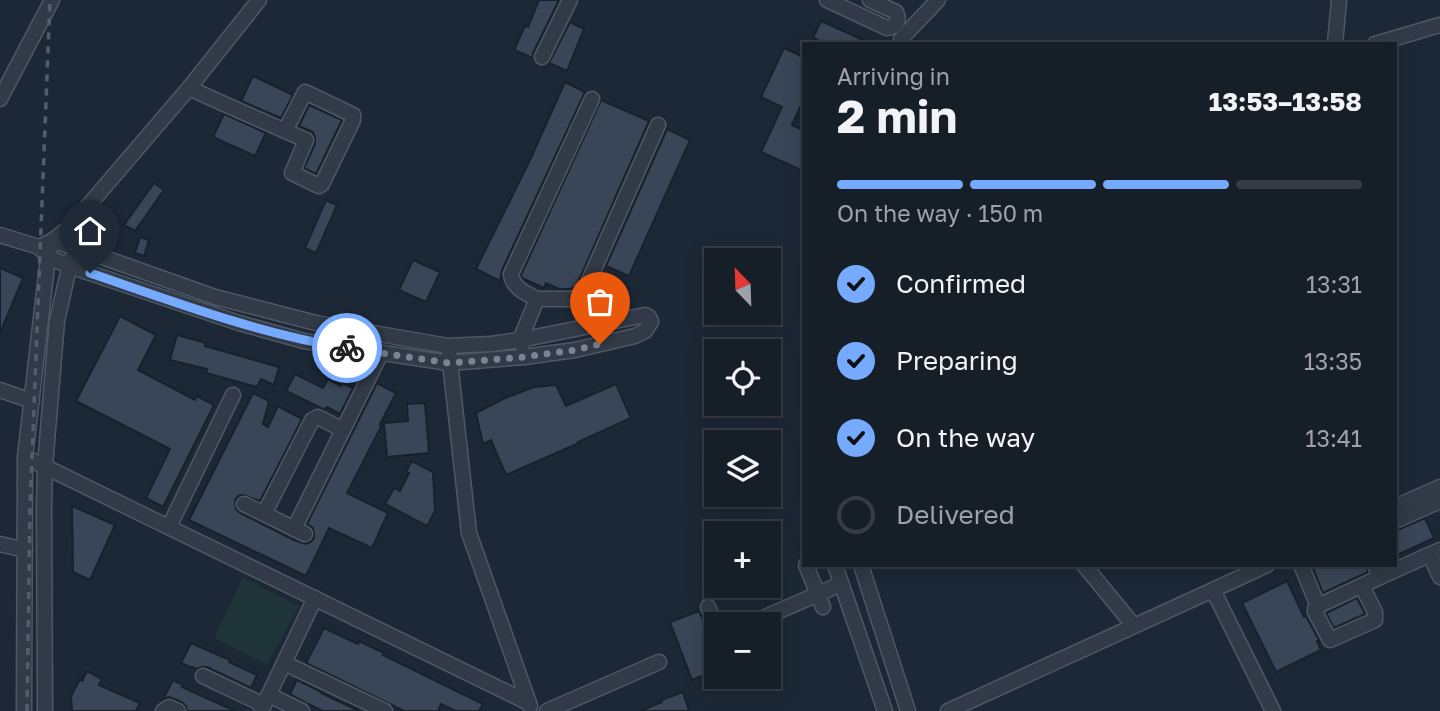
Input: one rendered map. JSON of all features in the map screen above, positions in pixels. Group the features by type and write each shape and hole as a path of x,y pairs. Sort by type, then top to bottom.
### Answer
{"street":[{"path":"0,99 52,0"},
{"path":"24,711 25,457 46,248 70,227 189,88 259,0"},
{"path":"542,57 570,0"},
{"path":"827,0 887,28 899,37"},
{"path":"870,0 896,12 899,37"},
{"path":"899,37 937,0"},
{"path":"1335,42 1339,0"},
{"path":"1382,42 1440,25"},
{"path":"189,88 285,131 306,140 292,171 293,174 319,186 323,184 353,117 304,92 285,131"},
{"path":"593,99 511,274 512,282 537,299 572,299 583,294 658,125"},
{"path":"45,711 45,466 57,321 74,247 70,227"},
{"path":"0,235 46,248 74,247 215,298 308,321 448,346 520,340 645,315 651,318 649,327 635,336 575,350 449,363 304,341 239,323 69,266 46,248"},
{"path":"524,357 520,340 537,299"},
{"path":"304,341 308,321"},
{"path":"448,346 469,533 530,707"},
{"path":"244,504 299,531 343,430 381,353"},
{"path":"0,390 32,401"},
{"path":"169,527 233,395"},
{"path":"264,514 312,419 318,417 343,430"},
{"path":"25,457 315,598 530,707"},
{"path":"1397,506 1440,486"},
{"path":"1397,520 1440,501"},
{"path":"0,544 25,550"},
{"path":"1397,565 1435,552 1440,577"},
{"path":"807,567 820,601"},
{"path":"836,567 885,711"},
{"path":"862,567 908,711"},
{"path":"1086,567 1134,626"},
{"path":"948,711 1263,567"},
{"path":"1302,567 1318,606"},
{"path":"1362,586 1375,612 1375,620 1330,639 1315,612 1318,606 1362,586 1378,571"},
{"path":"781,614 820,601 841,584"},
{"path":"1213,590 1273,711"},
{"path":"264,704 315,598"},
{"path":"708,607 710,612"},
{"path":"547,711 659,662"},
{"path":"284,663 385,711"},
{"path":"203,676 264,704 302,711"},
{"path":"163,711 169,707 178,711"}],"green space":[{"path":"243,577 299,606 267,665 214,638"}],"building":[{"path":"539,0 559,0 533,58 514,50 525,26 528,27"},
{"path":"821,21 868,42 822,42 813,38"},
{"path":"570,22 584,29 567,71 549,63"},
{"path":"784,48 802,57 802,103 792,125 802,130 802,171 761,152 782,107 761,97"},
{"path":"253,76 293,95 281,118 241,101"},
{"path":"565,82 585,92 502,270 500,281 476,269"},
{"path":"601,100 649,121 576,287 559,289 546,283 544,288 522,278 521,275"},
{"path":"309,105 342,120 316,174 304,168 315,144 313,132 299,126"},
{"path":"224,114 266,133 255,156 213,137"},
{"path":"667,129 690,140 629,276 606,266"},
{"path":"154,183 164,190 135,231 124,225"},
{"path":"326,200 337,205 316,253 305,248"},
{"path":"140,237 149,240 144,256 135,253"},
{"path":"413,260 440,272 426,302 399,290"},
{"path":"0,268 23,278 0,333"},
{"path":"120,316 156,335 138,370 195,400 197,396 214,405 163,507 146,498 170,449 76,401"},
{"path":"177,335 206,343 205,346 279,367 274,385 261,379 257,387 206,373 207,369 170,360"},
{"path":"295,374 323,388 328,379 341,386 342,383 353,388 340,414 327,407 325,410 286,391"},
{"path":"377,383 396,393 347,493 388,513 372,548 329,528 306,576 189,520 253,393 269,401 263,424 268,427 278,406 302,419 260,501 238,496 235,500 236,509 294,540 305,544 311,542 314,538 313,528 307,524"},
{"path":"616,384 631,418 579,443 506,475 491,440 483,444 476,413 505,398 534,387 556,385 566,406"},
{"path":"425,403 429,453 387,457 384,423 408,421 407,404"},
{"path":"412,461 433,472 435,511 427,526 385,504 394,488 400,491"},
{"path":"72,506 115,525 90,580 73,572"},
{"path":"1425,518 1434,538 1397,555 1397,530"},
{"path":"1367,567 1368,572 1323,593 1313,569"},
{"path":"1287,581 1304,617 1306,616 1319,640 1317,641 1321,650 1276,672 1242,603"},
{"path":"1357,598 1365,614 1334,628 1326,613"},
{"path":"699,611 704,622 704,675 692,680 670,622"},
{"path":"324,628 358,644 359,641 483,704 479,711 456,711 441,704 438,711 404,711 306,663"},
{"path":"191,643 257,675 251,688 207,667 197,669 181,663"},
{"path":"87,671 102,679 99,685 140,703 136,711 72,711 71,696"},
{"path":"173,680 183,685 182,687 235,711 187,711 182,702 169,697 163,699"},
{"path":"297,680 359,711 323,711 308,704 290,694"},
{"path":"683,692 689,711 640,711 662,702 661,700"}],"railway":[{"path":"27,711 30,508 50,0"}],"way so far":[{"path":"347,348 449,363 524,357 600,344"}],"route":[{"path":"90,273 239,323 304,341 347,348"}]}
